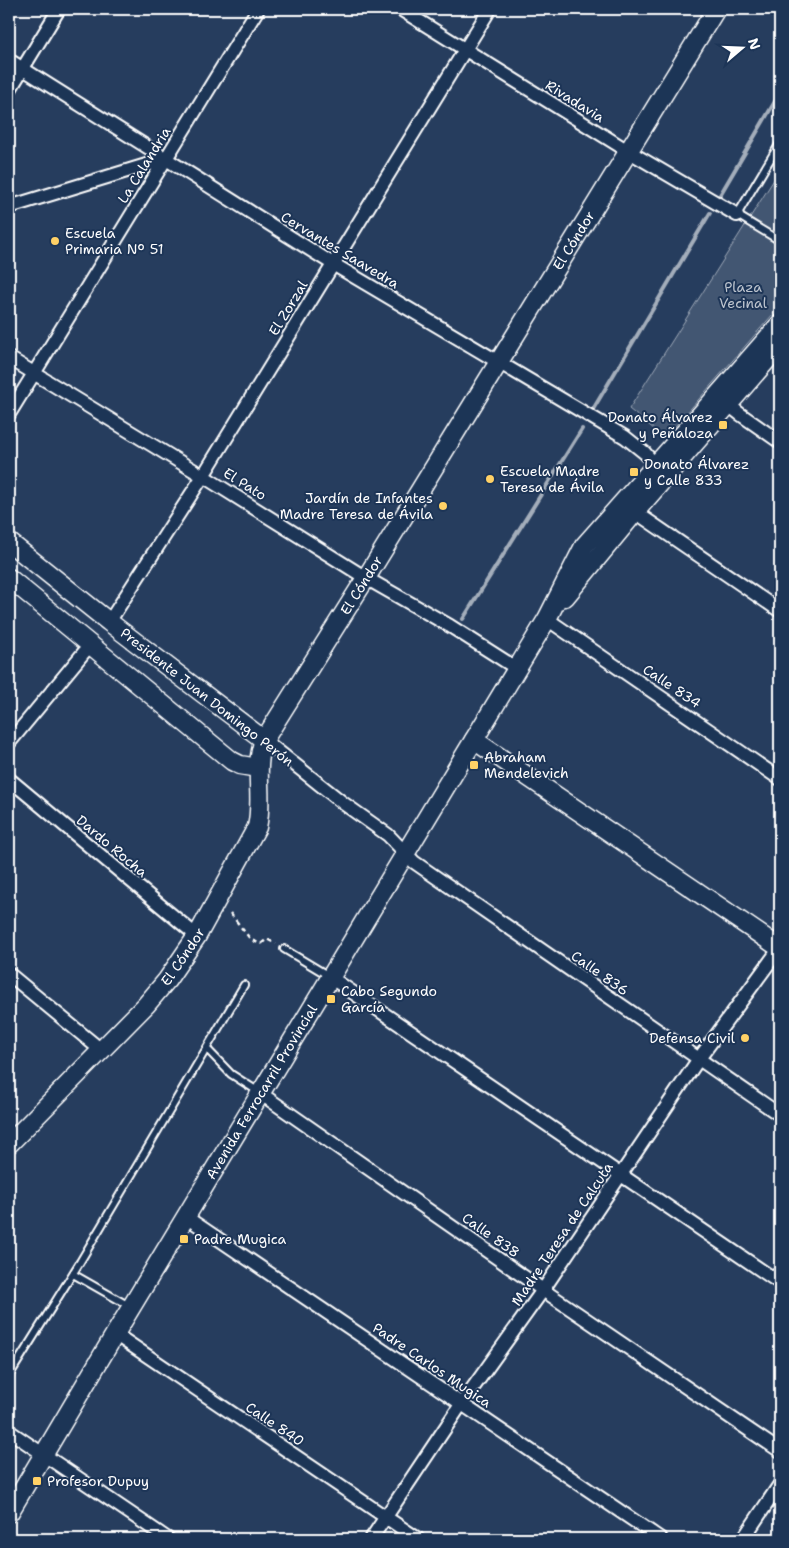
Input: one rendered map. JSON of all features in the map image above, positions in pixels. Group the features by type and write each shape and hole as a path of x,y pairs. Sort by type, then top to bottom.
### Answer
{"main road":[{"name":"El Cóndor","path":"9,1144 146,1005 172,973 197,936 257,827 260,816 258,768 260,751 264,740 366,578 716,9"},
{"path":"629,507 723,400 780,324"},
{"path":"629,507 655,465 780,345"},
{"name":"Avenida Ferrocarril Provincial","path":"9,1512 516,668 547,619 629,507"},
{"name":"Presidente Juan Domingo Perón","path":"9,542 109,622 264,740"},
{"name":"Presidente Juan Domingo Perón","path":"9,578 232,761 240,766 258,768"},
{"path":"474,740 780,948"}],"street":[{"path":"9,91 59,9"},
{"name":"La Calandria","path":"9,414 258,9"},
{"name":"Rivadavia","path":"400,9 628,151 737,215"},
{"name":"El Zorzal","path":"109,622 204,476 490,9"},
{"name":"Cervantes Saavedra","path":"9,60 333,264 498,363 625,436 645,453 655,465"},
{"path":"9,207 166,159"},
{"name":"El Pato","path":"9,358 516,668"},
{"path":"723,400 780,442"},
{"path":"629,507 780,611"},
{"name":"Calle 834","path":"547,619 780,779"},
{"path":"9,743 90,645"},
{"name":"Presidente Juan Domingo Perón","path":"264,740 343,803 388,835 405,853"},
{"name":"Dardo Rocha","path":"9,779 197,936"},
{"name":"Calle 836","path":"405,853 414,862 780,1115"},
{"name":"Madre Teresa de Calcuta","path":"371,1539 462,1403 543,1290 698,1060 780,948"},
{"path":"9,974 101,1050"},
{"path":"330,977 780,1283"},
{"name":"Calle 838","path":"260,1093 543,1290 780,1450"},
{"name":"Padre Carlos Mugica","path":"186,1217 661,1539"},
{"name":"Calle 840","path":"115,1334 418,1539"},
{"path":"9,1431 168,1539"},
{"path":"743,1539 780,1484"}],"lane":[{"path":"780,143 737,215 780,242"},
{"path":"284,949 330,977"},
{"path":"9,1376 74,1274 244,985"},
{"path":"207,1050 231,1074 260,1093"},
{"path":"74,1274 131,1307"}],"path":[{"path":"230,913 251,940 262,944 267,939 284,949"}],"green space":[{"name":"Plaza Vecinal","path":"780,170 780,306 665,438 629,409"}],"waterway":[{"path":"720,195 780,93"},
{"path":"592,411 710,213"},
{"path":"463,619 582,429"}],"place":[{"name":"Escuela Primaria Nº 51","path":"55,241"},
{"name":"Donato Álvarez y Peñaloza","path":"723,425"},
{"name":"Donato Álvarez y Calle 833","path":"634,472"},
{"name":"Escuela Madre Teresa de Ávila","path":"490,479"},
{"name":"Jardín de Infantes Madre Teresa de Ávila","path":"443,506"},
{"name":"Abraham Mendelevich","path":"474,765"},
{"name":"Cabo Segundo García","path":"331,999"},
{"name":"Defensa Civil","path":"745,1038"},
{"name":"Padre Mugica","path":"184,1239"},
{"name":"Profesor Dupuy","path":"37,1481"}]}
